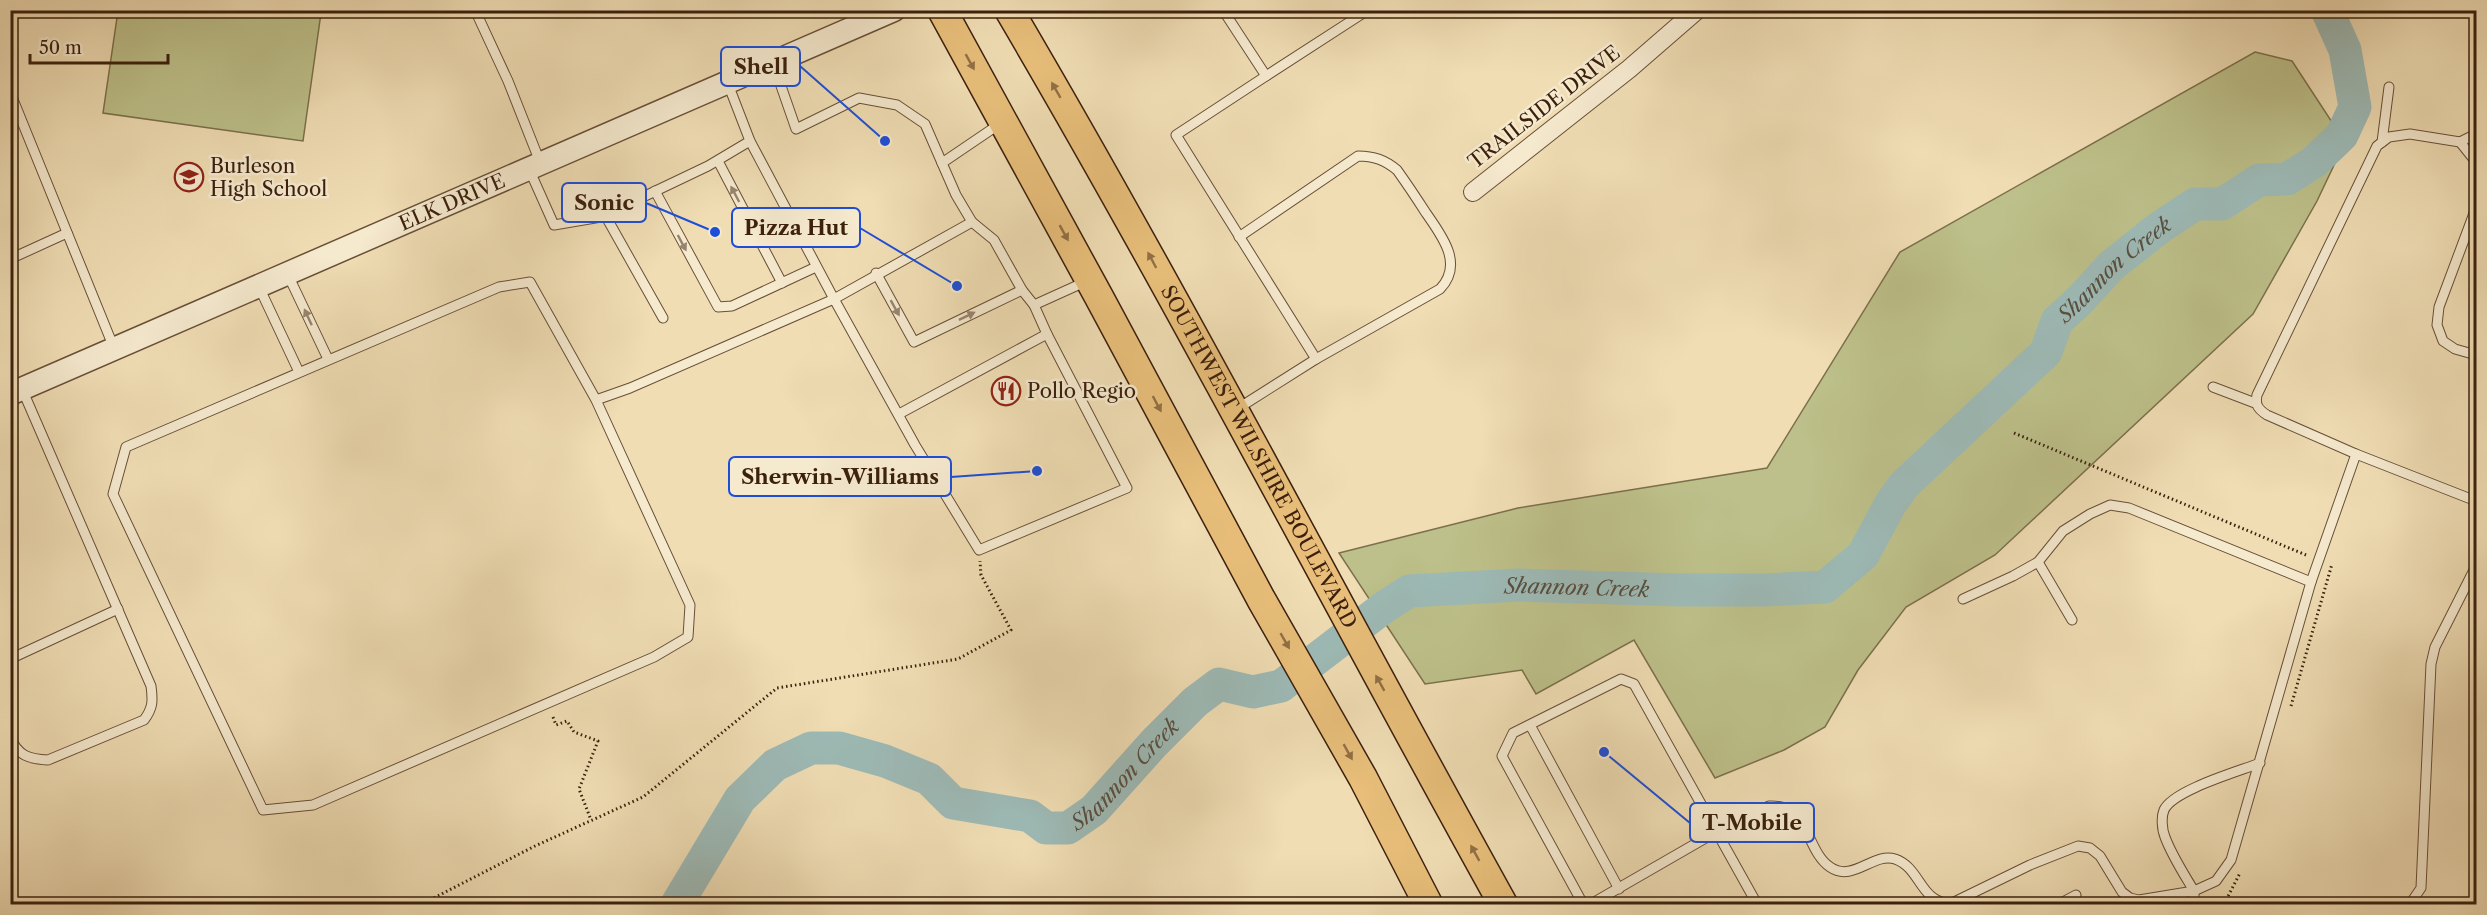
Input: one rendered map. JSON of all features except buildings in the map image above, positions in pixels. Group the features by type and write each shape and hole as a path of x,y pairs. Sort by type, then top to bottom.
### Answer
{"main road":[{"path":"942,10 1261,599 1362,778 1428,904"},
{"name":"SOUTHWEST WILSHIRE BOULEVARD","path":"1009,10 1141,239 1363,651 1503,904"}],"street":[{"name":"ELK DRIVE","path":"16,391 288,275 894,10"},
{"name":"TRAILSIDE DRIVE","path":"1473,192 1629,69 1697,10"}],"lane":[{"path":"475,10 508,81 554,225 605,215 718,160 750,141"},
{"path":"1223,10 1266,76"},
{"path":"1316,359 1176,135 1368,10"},
{"path":"728,83 750,141 816,267 915,446 979,550 1127,488 1047,334 1034,304 1022,290 994,240 972,222 956,195 925,124 897,105 859,98 796,129 773,63"},
{"path":"2382,142 2389,87"},
{"path":"10,92 114,350"},
{"path":"942,163 1004,122"},
{"path":"2476,134 2460,142 2410,134 2389,137 2377,146 2266,376 2256,403 2259,410 2267,415 2356,454 2476,501"},
{"path":"2460,142 2476,162"},
{"path":"1233,411 1316,359 1440,289 1449,277 1451,268 1446,242 1397,170 1387,162 1366,156 1358,156 1239,237"},
{"path":"718,160 782,284"},
{"path":"655,191 718,307 732,306 816,267"},
{"path":"2476,208 2439,308 2436,325 2443,341 2455,349 2476,355"},
{"path":"605,215 663,318"},
{"path":"596,400 630,388 834,299 876,273 972,222"},
{"path":"10,259 67,233"},
{"path":"876,273 914,342 1022,290"},
{"path":"288,275 328,359"},
{"path":"1034,304 1090,280"},
{"path":"530,282 596,400 690,605 688,637 654,657 313,805 263,810 113,494 126,447 328,359 401,331 499,287 530,282"},
{"path":"260,287 299,372"},
{"path":"899,414 1047,334"},
{"path":"2213,387 2256,403"},
{"path":"10,736 22,756 36,760 48,760 144,720 150,712 153,701 151,686 118,609 16,391"},
{"path":"1591,904 1716,832 1769,806 1786,808 1803,824 1822,859 1830,867 1848,873 1885,858 1894,859 1904,863 1930,897 1939,902 1950,903 2078,846 2090,848 2100,856 2122,892 2130,898 2139,900 2194,891 2216,881 2231,860 2311,582 2356,454"},
{"path":"1963,599 2038,562 2063,531 2090,514 2110,505 2129,508 2311,582"},
{"path":"2038,562 2072,620"},
{"path":"2410,904 2421,888 2431,664 2435,647 2476,566"},
{"path":"10,659 118,609"},
{"path":"1583,904 1502,756 1514,733 1621,679 1634,684 1757,904"},
{"path":"1530,725 1619,889"},
{"path":"2194,904 2194,891 2164,837 2162,824 2164,809 2174,798 2192,789 2260,763"},
{"path":"2059,904 2076,895"}],"path":[{"path":"2014,433 2334,564 2291,706"},
{"path":"422,904 535,846 643,797 777,688 958,659 1011,630 981,575 979,550"},
{"path":"547,703 556,725 567,721 574,732 598,741 579,789 591,820"},
{"path":"2224,904 2243,864"}],"green space":[{"path":"118,11 305,11 321,13 303,141 103,113"},
{"path":"2255,52 2292,61 2345,142 2317,201 2253,314 1995,555 1906,607 1858,670 1825,727 1784,750 1715,778 1634,640 1536,694 1522,670 1425,684 1339,553 1518,508 1767,468 1900,252"}],"waterway":[{"name":"Shannon Creek","path":"677,904 740,799 775,765 811,748 839,748 885,761 929,779 953,803 1030,816 1046,828 1068,828 1094,810 1154,743 1195,702 1219,684 1253,692 1281,686 1383,608 1409,591 1519,585 1681,590 1825,587 1863,555 1891,503 1904,485 2046,352 2057,321 2111,266 2159,228 2195,204 2222,204 2259,180 2287,179 2314,162 2342,135 2355,107 2345,50 2327,10"}],"place":[{"name":"Shell","path":"885,141"},
{"name":"Burleson High School","path":"189,177"},
{"name":"Sonic","path":"715,232"},
{"name":"Pizza Hut","path":"957,286"},
{"name":"Pollo Regio","path":"1006,391"},
{"name":"Sherwin-Williams","path":"1037,471"},
{"name":"T-Mobile","path":"1604,752"}]}
